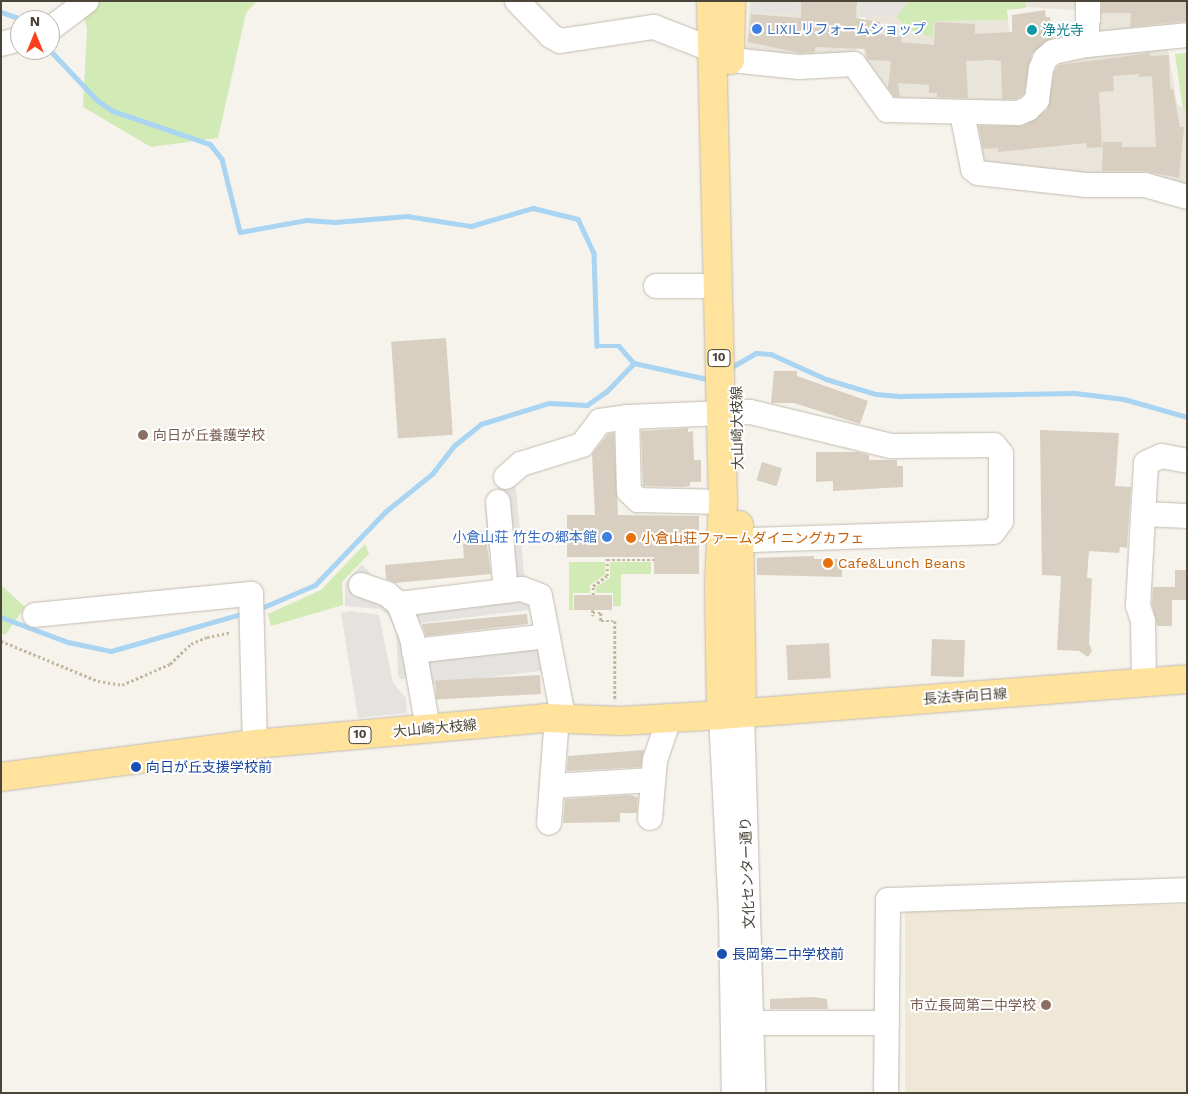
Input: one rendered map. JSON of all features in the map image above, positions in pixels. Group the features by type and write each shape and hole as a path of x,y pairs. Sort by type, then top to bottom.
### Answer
{"main road":[{"name":"大山崎大枝線","path":"1,777 255,744 428,728 558,718 620,721 732,714 718,584 731,540 721,52 711,1"},
{"name":"大山崎大枝線","path":"730,1 721,52 718,286 729,413 723,502 731,540"},
{"name":"長法寺向日線","path":"732,714 1187,679"}],"street":[{"path":"60,21 87,1"},
{"path":"517,1 551,36 560,41 654,27 741,61 799,67 854,64 887,110 1018,113 1028,109 1037,100 1044,59 1053,52 1086,44 1187,35"},
{"path":"1086,44 1088,1"},
{"path":"962,113 973,169 978,174 1067,183 1145,185 1187,197"},
{"path":"656,286 718,286"},
{"path":"506,477 520,464 582,445 600,421 627,417 750,412 891,446 994,445 1001,454 1001,521 993,532 731,540"},
{"path":"627,417 629,491 638,500 723,502"},
{"path":"1144,683 1143,621 1138,606 1146,463 1162,456 1187,461"},
{"path":"498,502 506,591"},
{"path":"1144,514 1187,516"},
{"path":"361,585 387,594 399,604 414,651 428,728"},
{"path":"399,604 522,589 540,596 561,706 558,718 549,823"},
{"path":"35,615 251,594 255,744"},
{"path":"414,651 548,636"},
{"name":"文化センター通り","path":"732,714 731,912 742,1023 753,1093"},
{"path":"650,818 654,760 669,719"},
{"path":"552,786 652,780"},
{"path":"886,1093 888,900 1187,890"},
{"path":"742,1023 887,1023"},
{"name":"文化センター通り","path":"734,1093 742,1023"}],"path":[{"path":"593,595 593,586 607,576 607,558 654,560"},
{"path":"593,613 601,613 601,621 615,621 615,705"},
{"path":"1,641 98,681 122,684 170,664 191,644 207,637 252,629"}],"shaded area":[{"path":"750,1 909,1 896,17 910,30 933,38 934,21 1008,20 1014,62 1037,63 1024,106 899,107 863,69 866,17 859,17 856,57 746,52"},
{"path":"752,1 798,1 798,14 751,12"},
{"path":"863,1 909,1 898,15 860,17"},
{"path":"1026,1 1086,1 1086,11 1026,7"},
{"path":"1092,1 1187,1 1187,32 1098,40"},
{"path":"1167,45 1177,104 1187,110 1187,190 979,165 971,117 1023,115 1047,61"},
{"path":"515,480 525,581 501,583 497,553 489,553 485,505"},
{"path":"362,564 370,573 352,592 394,606 408,679 400,679 398,675 396,632 389,616 380,609 345,606 345,583"},
{"path":"527,593 529,610 414,624 412,607"},
{"path":"350,611 379,615 393,683 406,698 407,713 358,718 341,613"},
{"path":"538,645 541,671 430,684 427,659"},
{"name":"市立長岡第二中学校","path":"905,905 1187,905 1187,1093 905,1093"}],"green space":[{"path":"78,1 257,1 246,13 218,138 151,147 83,107 87,28"},
{"path":"909,1 1026,1 1026,8 1007,10 1008,20 934,21 933,38 910,30 896,17"},
{"path":"1187,53 1187,110 1183,110 1175,54"},
{"path":"365,544 369,554 342,582 343,605 271,626 268,614 321,590"},
{"path":"569,562 605,562 605,575 590,585 590,593 573,593 573,610 569,610"},
{"path":"610,562 651,562 651,574 621,574 621,606 613,606 613,593 596,593 596,587 610,578"},
{"path":"1,585 25,607 5,635 1,633"}],"building":[{"path":"801,1 857,1 856,18 880,22 879,34 902,37 901,42 934,45 935,22 975,24 975,34 1012,32 1012,15 1045,10 1046,17 1050,17 1053,38 1032,54 1024,94 1016,99 1002,99 1001,61 992,60 966,61 968,98 937,97 937,93 929,93 929,85 898,83 900,97 894,96 888,88 891,61 868,60 865,49 815,47 815,52 799,53 748,42 751,14 801,18"},
{"path":"1102,1 1186,1 1186,21 1130,27 1131,13 1101,13"},
{"path":"1150,53 1150,56 1169,55 1170,89 1173,89 1180,127 1184,127 1179,178 1145,171 1102,171 1103,142 1122,142 1122,147 1156,147 1152,76 1139,77 1139,74 1113,76 1114,91 1099,92 1102,147 1087,148 1086,143 998,152 998,148 983,149 979,126 1023,126 1047,110 1054,72 1059,65"},
{"path":"446,338 453,435 398,439 391,342"},
{"path":"774,371 797,371 797,376 868,401 860,424 794,403 771,403"},
{"path":"688,428 688,432 693,431 694,460 701,460 701,482 690,482 690,486 684,487 643,486 641,431"},
{"path":"1040,430 1119,433 1115,486 1131,487 1127,548 1120,547 1119,553 1089,551 1087,578 1092,578 1089,643 1092,651 1088,657 1079,651 1057,650 1061,576 1042,575"},
{"path":"614,433 618,515 699,516 699,574 654,574 654,557 567,557 567,515 595,515 592,454 608,434"},
{"path":"816,452 858,452 869,455 869,460 897,460 897,466 903,466 903,487 833,491 833,481 816,482"},
{"path":"762,462 782,468 777,486 756,480"},
{"path":"485,531 491,574 395,583 386,579 385,565 464,558 462,533"},
{"path":"814,556 814,559 842,559 842,577 757,575 757,558"},
{"path":"1175,570 1187,570 1187,600 1172,600 1172,626 1157,626 1152,604 1153,587 1175,587"},
{"path":"574,595 612,595 612,610 574,610"},
{"path":"527,614 528,624 426,636 422,624"},
{"path":"932,639 965,640 964,677 931,676"},
{"path":"829,643 831,678 788,680 786,645"},
{"path":"540,675 541,694 436,699 435,680"},
{"path":"644,750 641,767 567,771 568,756"},
{"path":"629,795 638,797 637,813 620,813 620,822 563,823 565,799"},
{"path":"814,997 827,999 828,1009 770,1009 770,999"}],"waterway":[{"path":"1,12 10,15"},
{"path":"59,60 97,100 113,111 210,144 222,159 240,232 307,220 335,222 407,216 471,226 533,208 578,219 594,253 597,346 619,346 634,363"},
{"path":"730,368 756,353 771,354 826,379 876,394 901,396 1075,393 1124,399 1187,417"},
{"path":"259,609 315,585 385,512 432,474 455,445 481,424 549,403 587,405 607,391 634,363 711,380"},
{"path":"1,617 68,642 111,651 244,613"}],"place":[{"name":"LIXILリフォームショップ","path":"757,29"},
{"name":"浄光寺","path":"1032,30"},
{"name":"向日が丘養護学校","path":"143,435"},
{"name":"小倉山荘 竹生の郷本館","path":"607,537"},
{"name":"小倉山荘ファームダイニングカフェ","path":"631,538"},
{"name":"Cafe&Lunch Beans","path":"828,563"},
{"name":"向日が丘支援学校前","path":"136,767"},
{"name":"長岡第二中学校前","path":"722,954"},
{"name":"市立長岡第二中学校","path":"1046,1005"}]}
